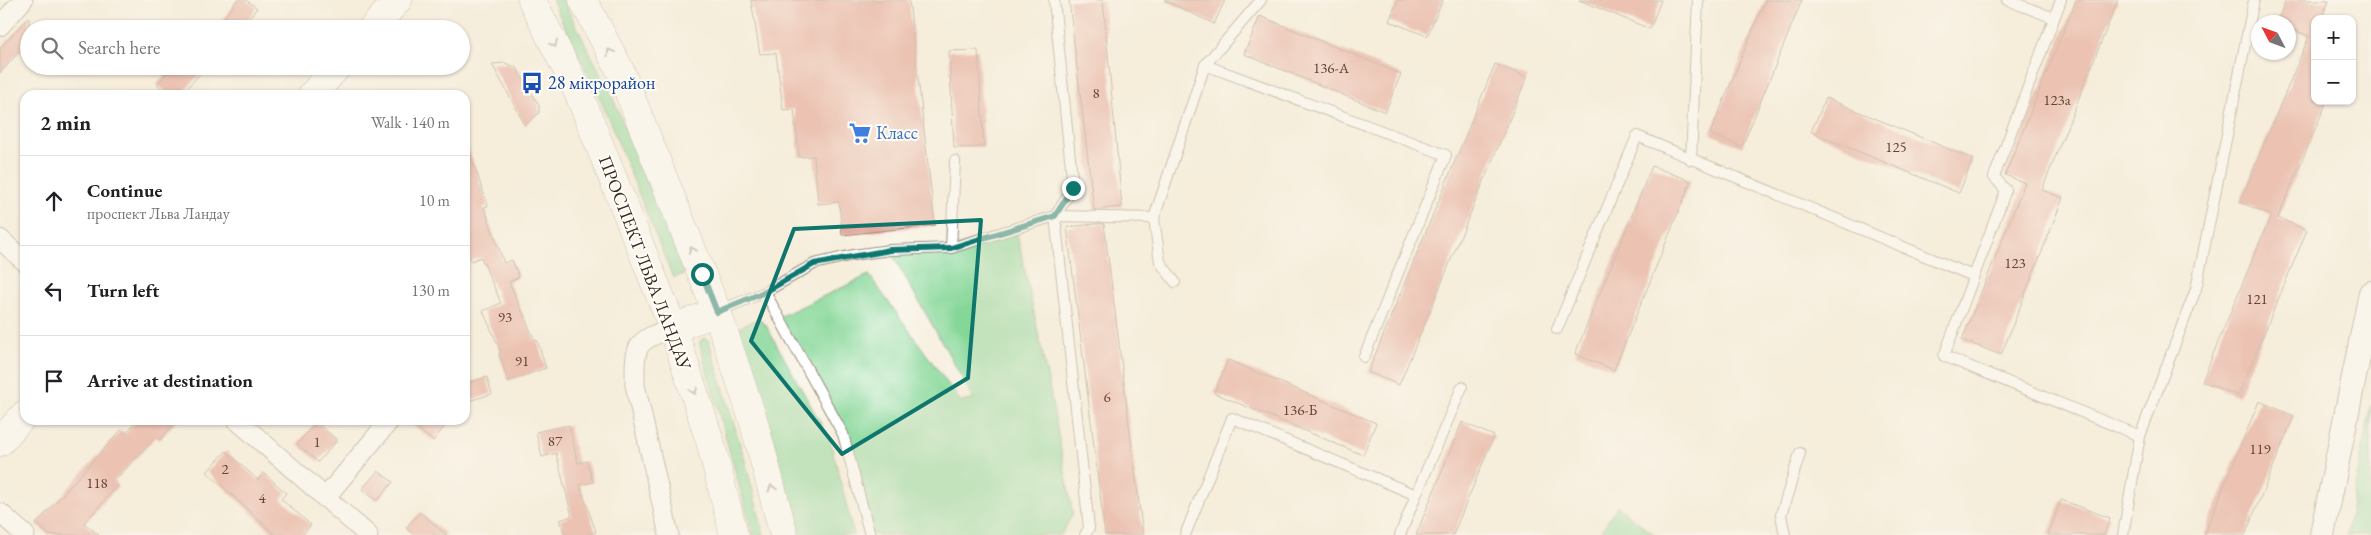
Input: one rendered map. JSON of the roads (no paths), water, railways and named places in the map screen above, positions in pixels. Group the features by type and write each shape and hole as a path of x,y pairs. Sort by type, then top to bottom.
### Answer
{"main road":[{"path":"380,20 398,0"},
{"name":"ПРОСПЕКТ ЛЬВА ЛАНДАУ","path":"532,0 578,94 673,328 710,441 734,535"},
{"path":"583,0 620,70 717,312 753,420 784,535"},
{"path":"316,90 330,75"},
{"path":"673,328 717,312"},
{"path":"0,442 20,420"}],"street":[{"path":"0,26 23,0"},
{"path":"0,239 20,257"},
{"path":"2322,535 2371,293"},
{"path":"669,535 635,386 635,364 638,345 644,339 673,328"},
{"path":"243,425 368,535"},
{"path":"325,498 386,425"},
{"path":"0,513 25,535"}],"lane":[{"path":"1054,0 1073,188 1055,216 1089,528 1085,535"},
{"path":"1175,282 1160,262 1154,218 1205,65 1262,0"},
{"path":"1691,160 1698,0"},
{"path":"2007,0 2054,18"},
{"path":"2061,0 1994,177 2006,190 1944,356 2140,436"},
{"path":"2123,535 2140,436 2196,289 2254,0"},
{"path":"1205,65 1446,156 1364,357"},
{"path":"1557,329 1637,136 1973,276"},
{"path":"951,248 954,161"},
{"path":"717,312 765,292 814,264 890,250 951,248 1055,216 1154,218"},
{"path":"765,292 843,434 870,535"},
{"path":"1400,535 1462,387"},
{"path":"1184,535 1232,418 1416,495"},
{"path":"1786,535 1781,515 1800,454"}],"place":[{"name":"28 мікрорайон","path":"532,83"},
{"name":"Класс","path":"860,133"}]}
